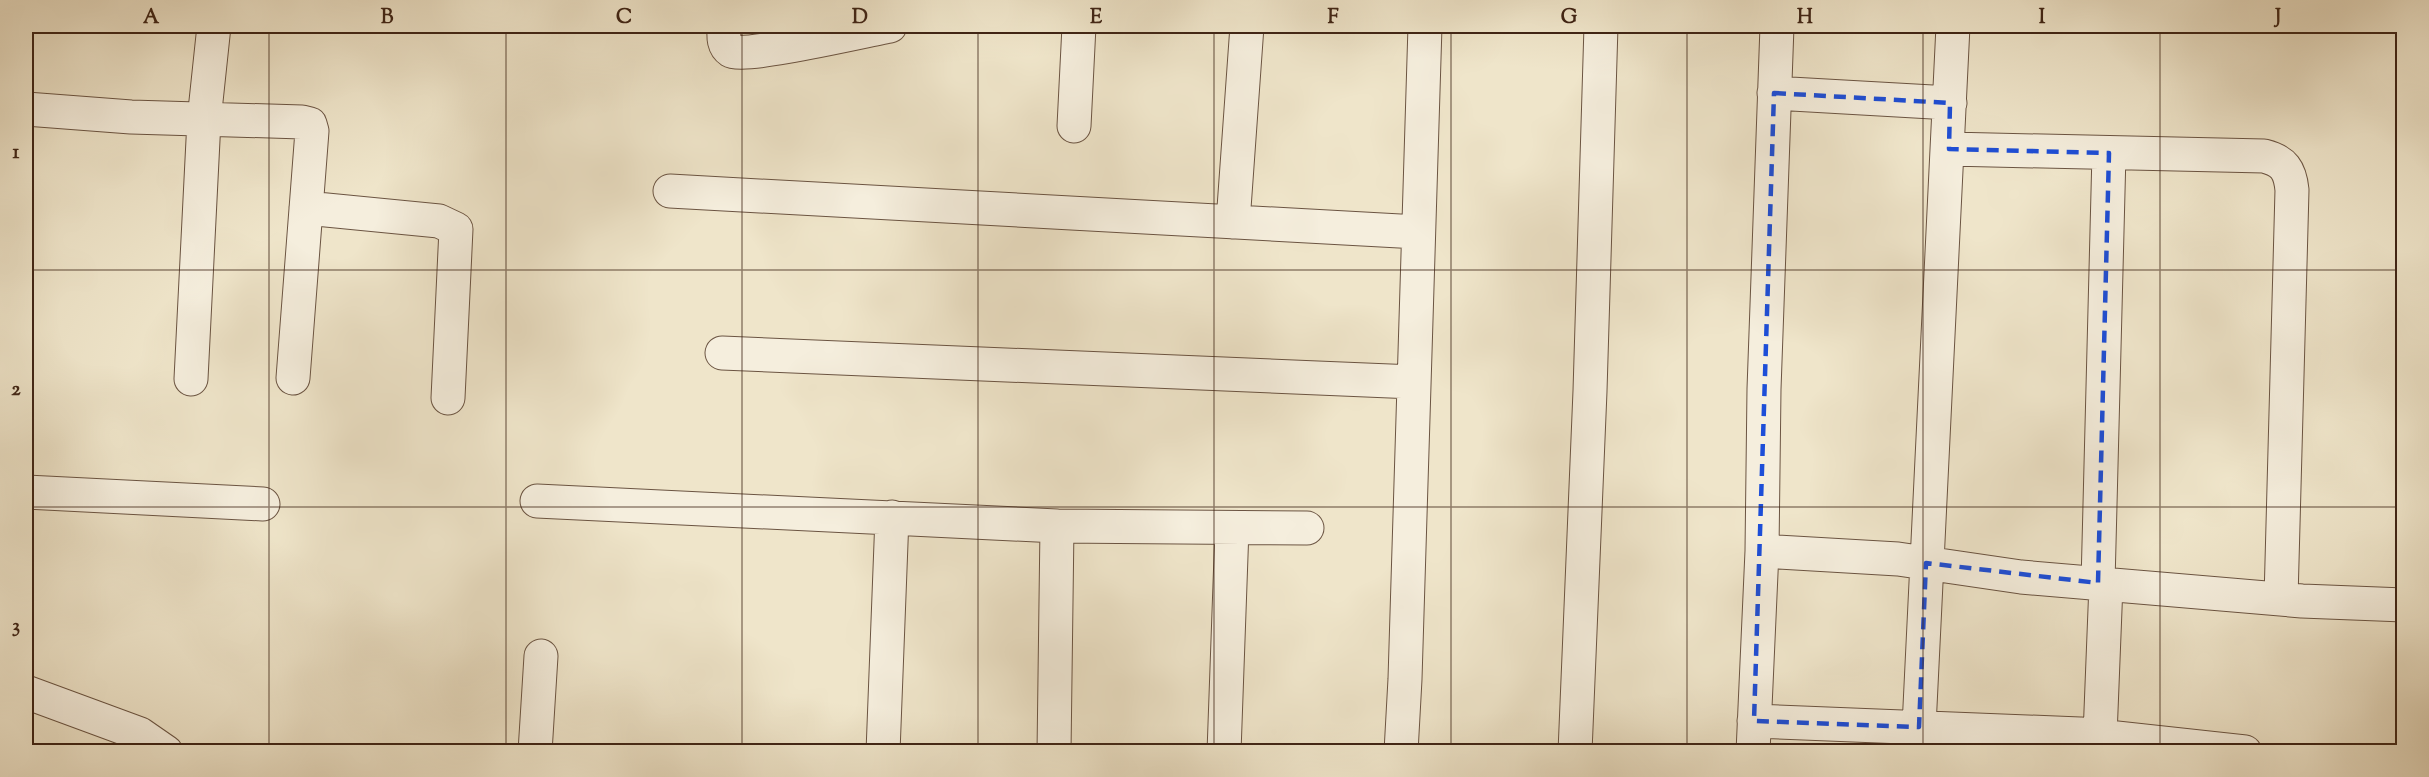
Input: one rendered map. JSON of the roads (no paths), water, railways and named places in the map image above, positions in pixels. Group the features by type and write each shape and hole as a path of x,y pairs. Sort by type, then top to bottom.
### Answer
{"street":[{"path":"190,379 204,120 214,26"},
{"path":"724,26 724,44 736,53 765,50 890,26"},
{"path":"1074,126 1079,26"},
{"path":"1233,222 1246,26"},
{"path":"1401,752 1425,26"},
{"path":"1575,752 1590,391 1601,26"},
{"path":"1777,26 1764,389 1762,551 1753,736 1919,727 2100,736 2246,752"},
{"path":"1919,727 1949,149 1953,26"},
{"path":"1774,93 1950,103"},
{"path":"26,109 310,124 312,131 293,378"},
{"path":"1949,149 2264,156 2286,166 2291,176 2292,217 2281,599"},
{"path":"2100,736 2109,153"},
{"path":"670,191 1418,232"},
{"path":"306,208 439,221 456,229 448,398"},
{"path":"722,353 1414,382"},
{"path":"26,492 263,504"},
{"path":"537,501 1057,526 1307,528"},
{"path":"883,752 892,517"},
{"path":"1054,752 1057,526"},
{"path":"1224,752 1232,528"},
{"path":"1762,551 1898,559 1982,572 2281,599 2403,605"},
{"path":"535,752 541,656"},
{"path":"26,692 140,734 166,752"}]}
